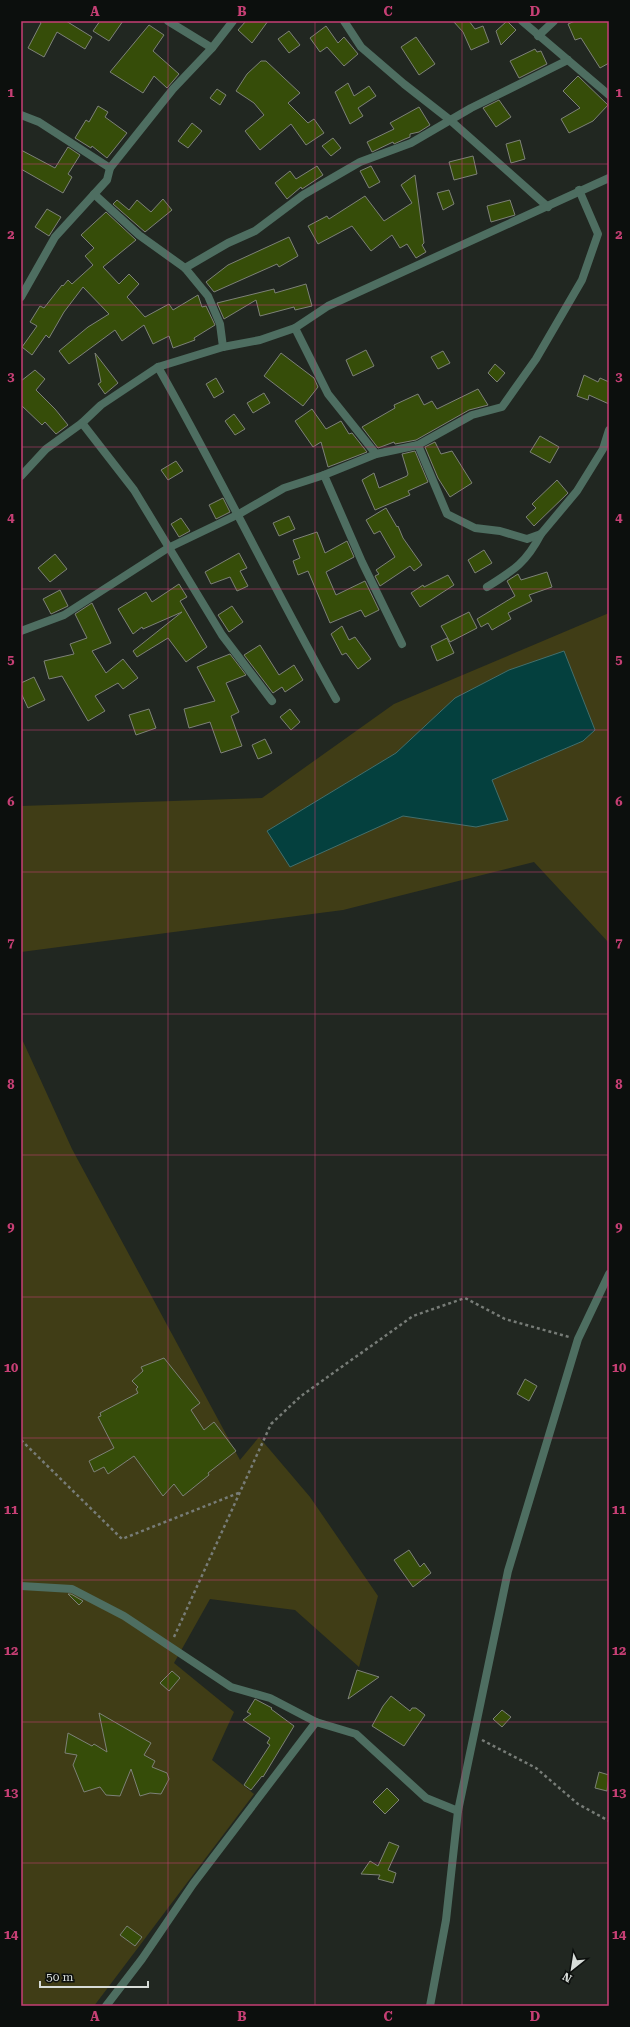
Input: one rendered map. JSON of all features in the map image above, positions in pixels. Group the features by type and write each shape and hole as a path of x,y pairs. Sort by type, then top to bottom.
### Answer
{"street":[{"path":"168,21 212,48"},
{"path":"21,297 55,236 107,180 110,168 173,89 212,48 233,21"},
{"path":"344,21 361,47 404,84 450,120 548,207"},
{"path":"522,21 609,95"},
{"path":"538,36 554,21"},
{"path":"185,268 228,243 255,231 303,195 360,162 411,144 450,120 568,60"},
{"path":"21,114 39,122 110,168"},
{"path":"21,476 46,450 82,423 101,405 158,367 223,347 260,340 295,328 328,306 548,207 579,190 609,178"},
{"path":"21,631 64,615 168,548 239,514 284,488 324,475 376,454 418,445 472,416 502,407 536,359 582,280 598,234 579,190"},
{"path":"94,194 139,236 185,268 208,296 220,324 223,347"},
{"path":"295,328 328,394 376,454"},
{"path":"158,367 239,514 289,615 336,699"},
{"path":"82,423 134,490 222,635 272,701"},
{"path":"487,587 516,569 532,552 541,534 577,491 603,450 609,430"},
{"path":"418,445 447,514 475,528 500,531 527,539 541,534"},
{"path":"324,475 362,562 402,644"},
{"path":"430,2006 446,1920 458,1811 508,1571 538,1466 578,1339 609,1274"},
{"path":"21,1586 72,1589 124,1616 231,1687 270,1698 316,1722 356,1734 426,1798 458,1811"},
{"path":"106,2006 142,1959 193,1884 316,1722"}],"path":[{"path":"170,1647 242,1492 271,1424 301,1396 413,1316 465,1298 505,1319 578,1339"},
{"path":"21,1440 122,1539 242,1492"},
{"path":"473,1735 536,1768 578,1804 609,1821"}],"shaded area":[{"path":"609,613 609,943 534,862 343,910 21,952 21,806 262,798 394,704","holes":["564,652 595,730 583,741 492,780 507,820 476,827 403,816 267,831 396,753 455,698 509,670"]},
{"path":"21,1037 72,1149 240,1460 259,1437 310,1497 378,1596 359,1667 295,1610 210,1599 174,1663 234,1712 212,1760 254,1794 94,2006 21,2006"}],"water":[{"path":"564,651 595,730 583,741 492,780 508,820 476,827 403,816 290,867 267,831 396,753 455,698 509,670"}],"building":[{"path":"39,21 66,21 92,37 85,49 57,32 44,57 28,48 41,23"},
{"path":"100,21 123,21 109,41 93,31"},
{"path":"246,21 268,21 252,43 238,30"},
{"path":"453,21 469,21 475,29 483,26 489,42 471,50 463,32"},
{"path":"507,21 516,30 501,45 496,31"},
{"path":"575,21 609,21 609,63 600,68 581,38 575,40 568,24"},
{"path":"149,25 164,35 153,51 179,74 167,88 154,76 143,93 110,72"},
{"path":"326,26 338,43 344,37 358,54 344,66 327,47 320,52 310,38"},
{"path":"289,31 300,45 289,53 278,39"},
{"path":"416,37 435,64 419,75 401,47"},
{"path":"535,49 537,52 541,51 547,64 519,78 510,61"},
{"path":"261,61 266,61 300,93 288,103 308,123 314,119 324,133 306,145 291,124 260,150 245,131 264,115 254,103 236,91 247,74"},
{"path":"578,76 608,105 593,121 569,133 561,119 580,108 563,91"},
{"path":"348,83 354,96 369,86 376,96 358,108 363,116 350,124 335,92"},
{"path":"217,89 226,95 220,105 210,98"},
{"path":"499,100 511,117 496,127 483,108"},
{"path":"98,106 108,112 105,117 127,133 107,158 92,146 91,148 75,138 86,120 89,122"},
{"path":"419,107 430,125 419,132 410,134 410,137 394,144 393,142 372,152 367,142 394,129 390,123"},
{"path":"192,123 202,131 188,148 178,141"},
{"path":"333,138 341,148 331,156 322,146"},
{"path":"520,140 525,159 511,163 506,144"},
{"path":"68,147 80,155 68,174 72,177 63,193 21,169 21,150 55,168"},
{"path":"473,156 477,174 454,180 449,162"},
{"path":"317,166 323,175 302,189 301,187 287,199 275,183 290,171 296,179"},
{"path":"371,166 380,182 369,188 360,171"},
{"path":"415,175 424,243 422,245 426,252 416,258 407,244 400,248 392,235 371,251 352,226 318,244 308,226 327,216 329,219 365,196 384,221 412,203 401,185"},
{"path":"449,190 454,204 443,210 437,193"},
{"path":"163,199 172,210 145,232 113,204 117,200 129,210 137,200 151,212"},
{"path":"510,200 515,215 491,222 487,206"},
{"path":"47,209 61,217 49,236 35,227"},
{"path":"106,212 136,240 103,267 119,284 129,274 139,284 127,297 145,317 169,304 173,310 198,295 202,307 206,306 215,325 194,338 195,340 173,348 169,336 153,344 144,325 122,341 115,330 69,364 59,351 88,327 109,314 83,287 64,312 49,338 46,335 32,355 22,347 37,326 30,322 40,306 44,308 62,285 63,286 68,280 72,284 93,265 85,256 94,248 81,235"},
{"path":"289,237 298,256 279,267 277,264 214,292 206,282 228,265"},
{"path":"306,284 312,306 295,310 294,307 260,316 256,300 224,319 217,303 274,289 275,293"},
{"path":"366,350 374,366 353,376 346,360"},
{"path":"443,351 450,363 438,369 431,357"},
{"path":"95,353 118,383 105,394 98,384 101,382"},
{"path":"281,353 314,378 318,387 303,406 264,376"},
{"path":"495,364 505,373 497,382 488,373"},
{"path":"35,370 45,379 36,390 55,409 68,425 56,434 45,422 42,425 21,405 21,381"},
{"path":"584,375 598,382 600,378 609,382 609,404 589,395 588,400 577,396"},
{"path":"216,378 224,392 214,398 206,384"},
{"path":"478,389 488,405 469,410 416,440 395,444 394,442 378,448 362,427 395,408 394,405 418,394 424,405 432,401 437,409"},
{"path":"264,393 270,403 253,413 247,403"},
{"path":"312,409 326,429 341,421 349,434 352,433 367,452 328,467 321,442 313,447 295,421"},
{"path":"234,414 245,429 235,435 225,421"},
{"path":"540,436 559,447 550,463 530,452"},
{"path":"435,442 441,454 452,451 472,483 450,497 438,478 425,447"},
{"path":"415,451 428,482 408,491 410,495 375,510 362,480 374,473 379,488 407,476 408,474 402,454"},
{"path":"176,461 183,471 168,480 161,470"},
{"path":"557,480 568,493 534,526 526,517 536,508 532,504"},
{"path":"223,498 230,512 216,519 209,505"},
{"path":"386,508 397,527 398,526 403,538 422,565 414,571 410,566 380,586 375,576 379,574 376,570 395,557 380,531 374,534 366,520"},
{"path":"289,516 295,529 279,536 273,523"},
{"path":"181,518 190,531 179,537 171,524"},
{"path":"317,532 325,553 347,541 354,557 326,572 336,595 365,581 379,610 365,617 361,610 330,623 308,571 298,575 293,561 300,558 293,540"},
{"path":"484,550 492,563 475,573 468,560"},
{"path":"239,553 247,568 240,571 248,586 237,591 230,577 211,584 205,572"},
{"path":"55,554 67,569 50,582 38,568"},
{"path":"547,572 552,587 529,595 532,601 508,613 511,619 492,630 488,623 481,627 477,619 515,596 507,581 518,574 521,580"},
{"path":"448,575 454,585 420,607 411,593 423,585 424,587"},
{"path":"179,584 187,597 180,601 207,647 186,662 168,638 137,657 133,651 182,612 143,629 142,627 133,634 118,609 146,592 152,602"},
{"path":"60,590 68,606 51,614 43,599"},
{"path":"92,603 111,643 92,651 106,673 123,659 138,678 123,689 118,683 95,696 105,711 88,721 62,676 49,679 44,661 74,654 70,644 87,638 75,614"},
{"path":"232,606 243,622 229,632 218,615"},
{"path":"469,612 477,628 450,642 441,626"},
{"path":"342,626 349,640 355,637 371,659 358,669 346,653 342,655 331,634"},
{"path":"447,638 454,653 437,661 431,646"},
{"path":"260,645 279,675 294,665 303,680 285,692 282,687 273,693 244,655"},
{"path":"230,654 246,675 226,683 239,712 231,716 242,746 221,753 210,722 189,728 184,709 215,701 197,667"},
{"path":"34,677 45,700 28,708 21,693 21,683"},
{"path":"149,709 156,728 136,735 129,715"},
{"path":"290,709 300,722 291,730 280,717"},
{"path":"265,739 272,753 258,759 252,745"},
{"path":"164,1358 200,1403 191,1410 204,1430 214,1422 236,1451 208,1473 209,1475 183,1496 174,1484 163,1496 134,1456 108,1474 104,1467 94,1472 89,1461 114,1448 98,1417 101,1416 100,1413 138,1393 136,1389 138,1387 132,1381 143,1371 141,1367"},
{"path":"525,1379 537,1386 529,1401 517,1394"},
{"path":"409,1550 420,1567 424,1563 431,1573 413,1587 394,1560"},
{"path":"68,1594 71,1594 83,1601 79,1605"},
{"path":"357,1670 379,1677 348,1699"},
{"path":"172,1671 180,1678 169,1691 160,1683"},
{"path":"391,1696 410,1711 412,1708 416,1708 425,1715 404,1746 372,1726 383,1706"},
{"path":"255,1699 272,1708 271,1709 294,1726 263,1777 262,1776 251,1790 244,1785 270,1745 267,1743 270,1738 243,1720 251,1714 247,1712"},
{"path":"502,1710 511,1717 502,1727 493,1719"},
{"path":"99,1713 151,1743 144,1755 155,1761 152,1767 167,1773 169,1779 161,1794 150,1793 140,1796 131,1769 120,1796 106,1795 100,1787 84,1792 73,1765 77,1755 65,1753 68,1733 92,1746 94,1744 107,1752"},
{"path":"599,1772 609,1775 607,1791 595,1788"},
{"path":"387,1788 399,1800 385,1814 373,1802"},
{"path":"389,1842 399,1846 388,1870 396,1873 393,1883 378,1879 380,1875 361,1874 370,1861 378,1866"},
{"path":"127,1926 142,1937 135,1946 120,1935"}]}
